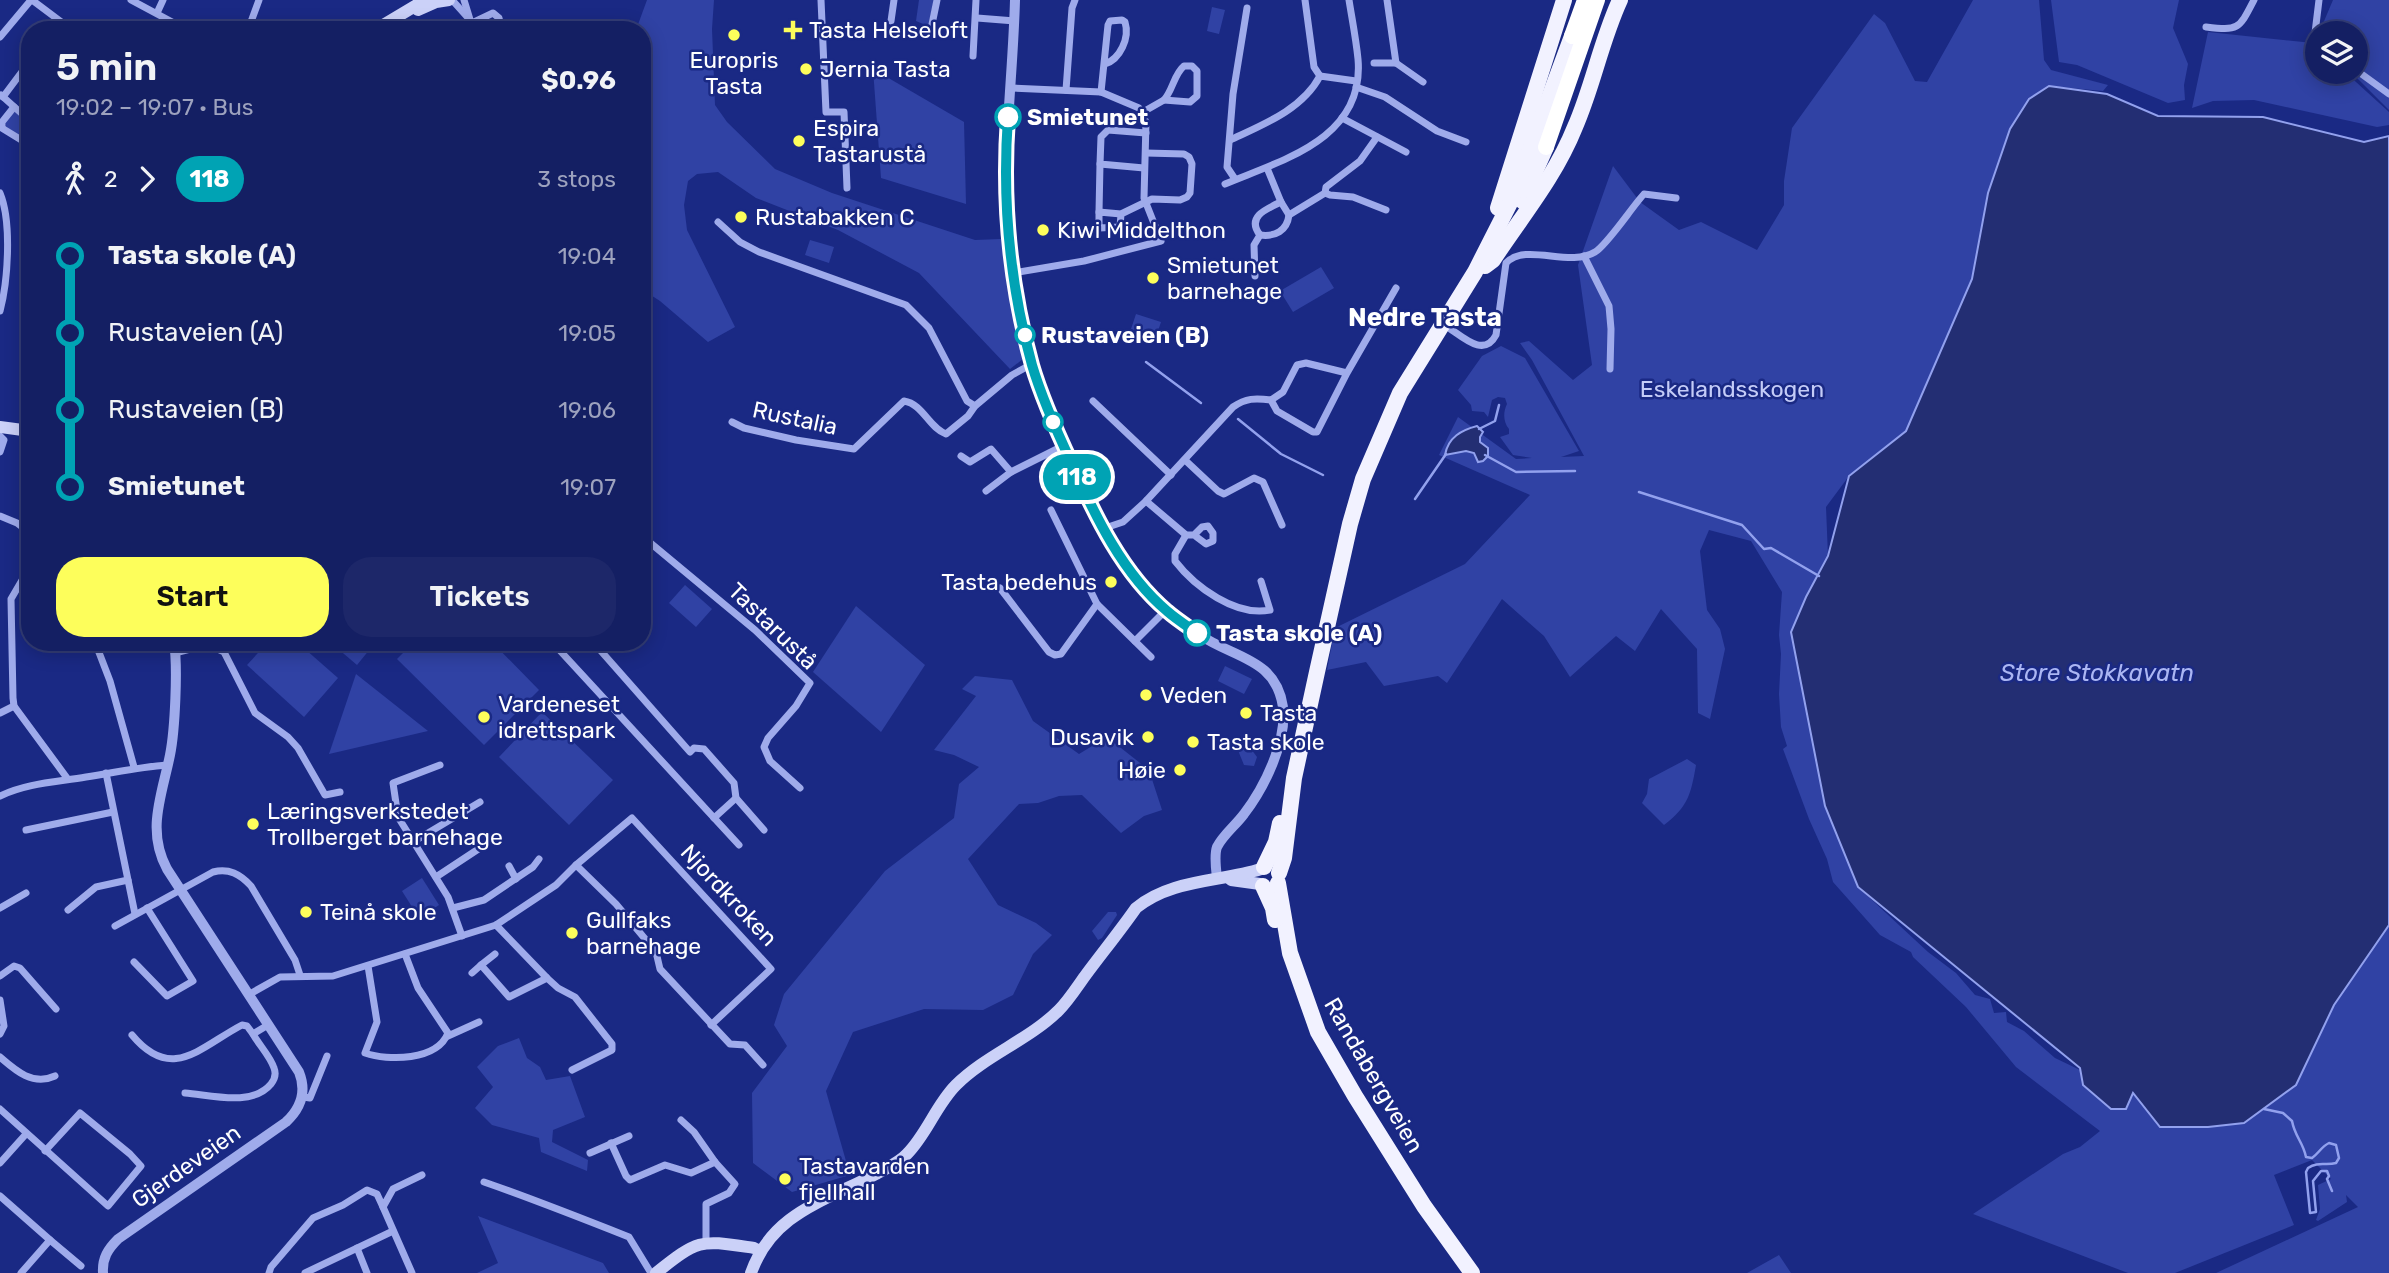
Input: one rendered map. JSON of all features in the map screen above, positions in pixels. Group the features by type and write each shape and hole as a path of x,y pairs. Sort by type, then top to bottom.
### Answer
{"highway":[{"path":"1470,279 1471,269 1489,232 1504,191 1564,0"},
{"path":"1395,408 1400,393 1470,279 1500,224 1521,177 1585,0"},
{"path":"1267,877 1284,858 1294,778 1350,524 1363,479 1382,431 1395,408 1449,328 1516,214 1546,147 1597,0"},
{"path":"1485,266 1493,260 1535,202 1560,160 1576,125 1620,0"},
{"name":"Randabergveien","path":"1267,877 1281,954 1294,998 1312,1035 1464,1273"},
{"name":"Randabergveien","path":"1267,877 1318,1032 1418,1196 1472,1273"}],"main road":[{"path":"391,21 425,0"},
{"path":"404,14 436,2 452,0"},
{"path":"0,427 21,430"},
{"path":"755,1262 775,1232 790,1218 820,1200 858,1184 907,1155 953,1087 971,1071 1035,1029 1060,1009 1136,908 1146,900 1167,890 1216,878 1267,877"},
{"path":"654,1273 693,1246 706,1242 754,1248 755,1262"}],"street":[{"path":"0,37 32,0 60,21"},
{"path":"131,0 171,21"},
{"path":"157,13 163,0"},
{"path":"251,21 259,0"},
{"path":"452,0 468,21"},
{"path":"464,0 470,21"},
{"path":"821,0 827,112 844,112 848,188"},
{"path":"891,21 894,0"},
{"path":"931,29 937,0"},
{"path":"973,56 976,0"},
{"path":"1015,0 1006,176 1007,222 1013,273 1032,364 1063,446 1086,495 1131,571 1166,610 1202,637 1265,670 1278,690 1283,707 1281,738 1261,790 1216,849 1216,878"},
{"path":"1066,90 1072,8 1075,0"},
{"path":"1305,0 1314,67 1320,76 1356,84 1385,97 1437,131 1465,142"},
{"path":"1225,184 1268,168 1314,145 1342,118 1356,84 1358,61 1349,0"},
{"path":"1387,0 1396,63"},
{"path":"2206,27 2230,30 2239,25 2254,0"},
{"path":"2316,21 2319,0"},
{"path":"1235,179 1227,169 1233,94 1247,8"},
{"path":"480,21 493,13 500,21"},
{"path":"977,19 1015,21"},
{"path":"1101,92 1108,25 1112,20 1122,20 1127,30 1119,54 1105,65"},
{"path":"1374,63 1396,63 1423,82"},
{"path":"1143,112 1164,100 1172,89 1179,70 1187,66 1195,68 1198,75 1197,96 1194,100 1164,100"},
{"path":"21,72 1,96 21,113"},
{"path":"1230,140 1284,113 1307,93 1320,76"},
{"path":"2368,79 2389,94"},
{"path":"1010,88 1101,92 1135,104 1143,112 1146,133 1144,193 1161,242 1084,261 1013,273"},
{"path":"14,107 1,127 21,140"},
{"path":"1342,118 1406,152"},
{"path":"1121,214 1120,227 1099,228 1101,137 1105,131 1146,133"},
{"path":"1289,215 1325,193 1326,187 1360,161 1377,137"},
{"path":"1099,212 1121,214 1155,198 1180,200 1187,197 1190,193 1192,164 1189,157 1184,154 1146,153"},
{"path":"1100,164 1144,168"},
{"path":"1260,235 1278,233 1287,224 1289,215 1268,168"},
{"path":"0,193 4,213 3,260 6,278 0,311"},
{"path":"1325,193 1353,197 1386,210"},
{"path":"1449,328 1474,345 1480,347 1491,343 1496,335 1506,264 1510,260 1522,254 1584,256 1597,251 1644,194 1676,198"},
{"path":"1260,235 1254,225 1256,217 1281,202"},
{"path":"718,222 740,242 759,252 906,305 929,328 967,401 975,406 1012,375 1032,364"},
{"path":"1255,276 1254,245 1260,235"},
{"path":"1584,256 1609,306 1610,369"},
{"path":"1270,400 1277,411 1317,432 1396,288"},
{"path":"1105,528 1124,522 1233,407 1242,401 1255,398 1270,400 1283,392 1297,365 1306,363 1347,373"},
{"path":"1093,401 1171,475"},
{"name":"Rustalia","path":"732,422 744,428 796,440 850,449 857,447 902,402 911,402 939,431 946,434 968,416 975,406"},
{"path":"0,452 4,440 1,436"},
{"path":"986,491 1011,472 1063,446"},
{"path":"961,456 970,462 990,449 1011,472"},
{"path":"1185,460 1224,494 1254,478 1263,482 1282,525"},
{"path":"1146,501 1190,535 1175,554 1175,561 1222,602 1238,609 1259,612 1270,610 1261,581"},
{"path":"1051,510 1097,604 1151,657"},
{"path":"0,516 21,526"},
{"name":"Tastarustå","path":"651,543 755,630 810,683 764,747 770,761 800,789"},
{"path":"21,583 11,599 14,706 67,778"},
{"path":"1000,588 1049,652 1055,655 1061,654 1097,604"},
{"path":"1135,641 1166,610"},
{"path":"98,651 110,681 134,767"},
{"path":"175,651 172,741 155,830 163,862 300,1075 303,1097"},
{"path":"222,651 255,713 288,737 298,748 325,795 340,792"},
{"path":"560,651 739,845"},
{"path":"601,651 690,752 694,748 704,749 734,783 736,798 764,830"},
{"path":"0,713 14,706"},
{"path":"0,796 67,778 106,774 134,767 167,765"},
{"path":"440,765 393,783 398,817 453,908 462,936"},
{"path":"106,774 135,914"},
{"path":"714,818 736,798"},
{"path":"414,842 480,802"},
{"path":"26,830 113,812"},
{"name":"Njordkroken","path":"576,865 632,818 771,969 711,1025"},
{"path":"436,877 486,844"},
{"path":"453,908 484,900 533,867 539,859"},
{"path":"248,995 273,979 300,975 333,976 496,925 556,886 576,865 625,915 656,952 660,969 711,1025 730,1044 745,1045 763,1065"},
{"path":"509,866 516,879"},
{"path":"114,926 218,870 229,871 242,877 254,891 295,960 300,975"},
{"path":"68,910 96,887 128,880"},
{"path":"0,908 26,893"},
{"path":"134,962 167,996 193,981 147,908"},
{"path":"496,925 547,978 575,997 613,1046 612,1050 572,1070"},
{"path":"405,954 418,988 448,1036"},
{"path":"472,973 495,954"},
{"path":"481,965 509,997 547,978"},
{"path":"0,976 14,966 19,967 56,1009"},
{"path":"368,966 377,1021 365,1053 417,1056 438,1045 448,1036 479,1022"},
{"path":"0,1000 4,1026 0,1034"},
{"path":"132,1035 150,1053 170,1060 196,1052 242,1025 247,1026 274,1068 275,1075 270,1085 257,1094 245,1097 185,1093"},
{"path":"253,1034 268,1025"},
{"name":"Gjerdeveien","path":"103,1273 106,1253 118,1239 286,1122 303,1097 310,1098 327,1056"},
{"path":"0,1057 18,1073 29,1078 46,1079 55,1076"},
{"path":"0,1109 26,1134 45,1151 108,1206 141,1166 80,1113 45,1151"},
{"path":"681,1120 694,1132 715,1162 731,1178 735,1187 729,1194 706,1204 706,1242"},
{"path":"0,1163 26,1134"},
{"path":"590,1153 629,1136"},
{"path":"611,1143 630,1180 665,1165 691,1172 715,1162"},
{"path":"383,1207 393,1189 422,1175"},
{"path":"484,1182 580,1216 607,1230 629,1237 654,1273"},
{"path":"269,1273 271,1267 313,1218 343,1205 367,1190 377,1195 412,1273"},
{"path":"0,1196 81,1266"},
{"path":"305,1273 393,1231"},
{"path":"21,1273 50,1240"},
{"path":"357,1248 367,1273"}],"green space":[{"path":"647,0 714,0 712,29 715,105 727,122 775,169 832,193 975,240 1001,239 1023,359 1010,369 919,273 838,230 756,198 718,172 697,174 688,181 684,205 687,230 735,327 708,342 651,295 651,21 639,21"},
{"path":"919,0 934,0 928,26 916,21"},
{"name":"Eskelandsskogen","path":"1973,0 2039,0 2044,60 2051,70 2108,85 2103,91 2049,86 2029,99 2010,129 1988,193 1984,232 1972,279 1906,431 1849,476 1826,507 1828,556 1791,632 1825,806 1858,887 1928,952 1956,973 1975,995 1990,999 1994,1013 2006,1012 2007,1022 2024,1031 2055,1058 2080,1070 2082,1085 2111,1109 2126,1110 2133,1094 2160,1127 2208,1127 2244,1123 2296,1085 2334,1005 2389,924 2389,1273 2216,1273 2358,1207 2346,1195 2347,1202 2316,1220 2320,1209 2318,1185 2331,1179 2312,1160 2274,1175 2294,1225 2175,1273 2128,1273 1973,1214 2063,1154 2080,1147 2100,1131 2016,1067 1966,1007 1913,957 1911,952 1880,935 1833,882 1827,859 1783,749 1787,746 1781,727 1779,694 1782,592 1751,541 1709,530 1700,551 1707,610 1720,629 1725,649 1710,719 1698,713 1697,649 1661,609 1635,651 1616,636 1570,677 1544,636 1502,599 1447,683 1438,676 1384,686 1366,662 1327,670 1335,628 1465,564 1530,495 1439,455 1458,417 1516,459 1532,458 1513,455 1500,437 1509,434 1504,417 1507,404 1505,398 1492,400 1488,417 1484,412 1472,411 1471,405 1458,390 1482,356 1501,346 1525,358 1579,451 1561,457 1584,456 1520,343 1529,341 1573,380 1592,365 1578,265 1613,166 1640,202 1679,230 1701,222 1757,250 1784,205 1784,181 1792,128 1874,14 1885,23 1915,81 1927,82"},
{"path":"2051,0 2179,0 2173,28 2188,64 2184,85 2185,100 2168,103 2077,65 2059,62"},
{"path":"2333,0 2389,0 2389,110 2363,84 2368,84 2368,21 2324,21"},
{"path":"1212,7 1225,10 1219,34 1207,31"},
{"path":"2208,32 2305,42 2305,84 2358,84 2389,112 2389,125 2377,127 2254,100 2213,101 2192,108"},
{"path":"873,69 964,122 966,204 881,178"},
{"path":"14,111 21,117 21,136 6,127 5,121"},
{"path":"810,240 834,247 829,263 805,255"},
{"path":"1321,267 1334,288 1293,312 1280,291"},
{"path":"1136,314 1161,322 1156,337 1131,329"},
{"path":"685,585 712,609 696,627 669,603"},
{"path":"856,606 925,665 881,732 813,672"},
{"path":"260,651 307,651 338,678 304,717 247,665"},
{"path":"341,651 368,651 357,665"},
{"name":"Vardeneset idrettspark","path":"405,651 501,651 539,690 484,745 397,659"},
{"path":"1225,666 1252,679 1244,694 1218,681"},
{"path":"356,674 428,731 329,754"},
{"path":"975,676 1012,680 1033,721 1079,754 1107,737 1149,770 1162,810 1144,816 1121,833 1082,795 1059,796 1038,803 1019,804 968,859 998,905 1036,923 1052,935 1033,954 1013,995 983,1010 924,1009 853,1032 826,1091 850,1175 792,1192 753,1163 752,1093 787,1046 774,1025 784,994 885,871 954,818 959,784 979,767 954,755 934,750 976,696 962,689"},
{"path":"542,712 613,780 569,825 499,757"},
{"path":"1250,736 1251,749 1257,757 1254,766 1244,765 1235,743 1240,737"},
{"path":"1687,759 1696,765 1690,792 1683,806 1664,825 1642,803 1647,794 1649,779"},
{"path":"422,878 439,905 419,918 402,891"},
{"path":"1108,912 1116,912 1117,915 1098,940 1092,931"},
{"path":"519,1038 527,1058 540,1067 546,1080 570,1076 585,1117 553,1130 552,1142 588,1160 587,1171 541,1152 539,1138 492,1125 475,1108 493,1087 477,1067 498,1046"},
{"path":"478,1216 603,1263 609,1273 477,1273 498,1263"},
{"path":"1779,1255 1791,1273 1747,1273"}],"water":[{"name":"Store Stokkavatn","path":"2049,86 2107,94 2158,116 2263,117 2364,142 2389,136 2389,925 2334,1005 2296,1085 2244,1123 2208,1127 2160,1127 2133,1093 2126,1109 2111,1109 2083,1085 2080,1068 1858,887 1825,806 1791,632 1828,556 1849,476 1906,431 1972,279 1988,193 2010,129 2029,99"},
{"path":"1477,426 1483,432 1480,442 1488,448 1488,456 1483,461 1478,462 1474,453 1466,451 1445,455 1449,443 1456,435"}],"waterway":[{"path":"1146,362 1201,403"},
{"path":"1479,429 1495,421 1499,405"},
{"path":"1238,419 1281,454 1323,475"},
{"path":"1415,499 1446,454"},
{"path":"1485,455 1516,472 1575,471"},
{"path":"1639,492 1742,525 1764,549 1771,548 1819,576"},
{"path":"2264,1109 2283,1113 2292,1121 2306,1157 2312,1158 2329,1143 2336,1145 2339,1158 2336,1163 2315,1165 2306,1172 2310,1213 2316,1212 2313,1181 2321,1171 2327,1171 2332,1191"}],"bus line":[{"name":"118","path":"1008,117 1007,222 1013,273 1032,364 1040,388 1086,495 1115,547 1145,589 1166,610 1197,633"}],"place":[{"name":"Tasta Helseloft","path":"793,30"},
{"name":"Europris Tasta","path":"734,35"},
{"name":"Jernia Tasta","path":"806,69"},
{"name":"Smietunet","path":"1008,117"},
{"name":"Espira Tastarustå","path":"799,141"},
{"name":"Rustabakken C","path":"741,217"},
{"name":"Kiwi Middelthon","path":"1043,230"},
{"name":"Smietunet barnehage","path":"1153,278"},
{"name":"Rustaveien (B)","path":"1025,335"},
{"name":"Tasta bedehus","path":"1111,582"},
{"name":"Tasta skole (A)","path":"1197,633"},
{"name":"Veden","path":"1146,695"},
{"name":"Tasta","path":"1246,713"},
{"name":"Vardeneset idrettspark","path":"484,717"},
{"name":"Dusavik","path":"1148,737"},
{"name":"Tasta skole","path":"1193,742"},
{"name":"Høie","path":"1180,770"},
{"name":"Læringsverkstedet Trollberget barnehage","path":"253,824"},
{"name":"Teinå skole","path":"306,912"},
{"name":"Gullfaks barnehage","path":"572,933"},
{"name":"Tastavarden fjellhall","path":"785,1179"}],"district":[{"name":"Nedre Tasta","path":"1425,317"}]}
